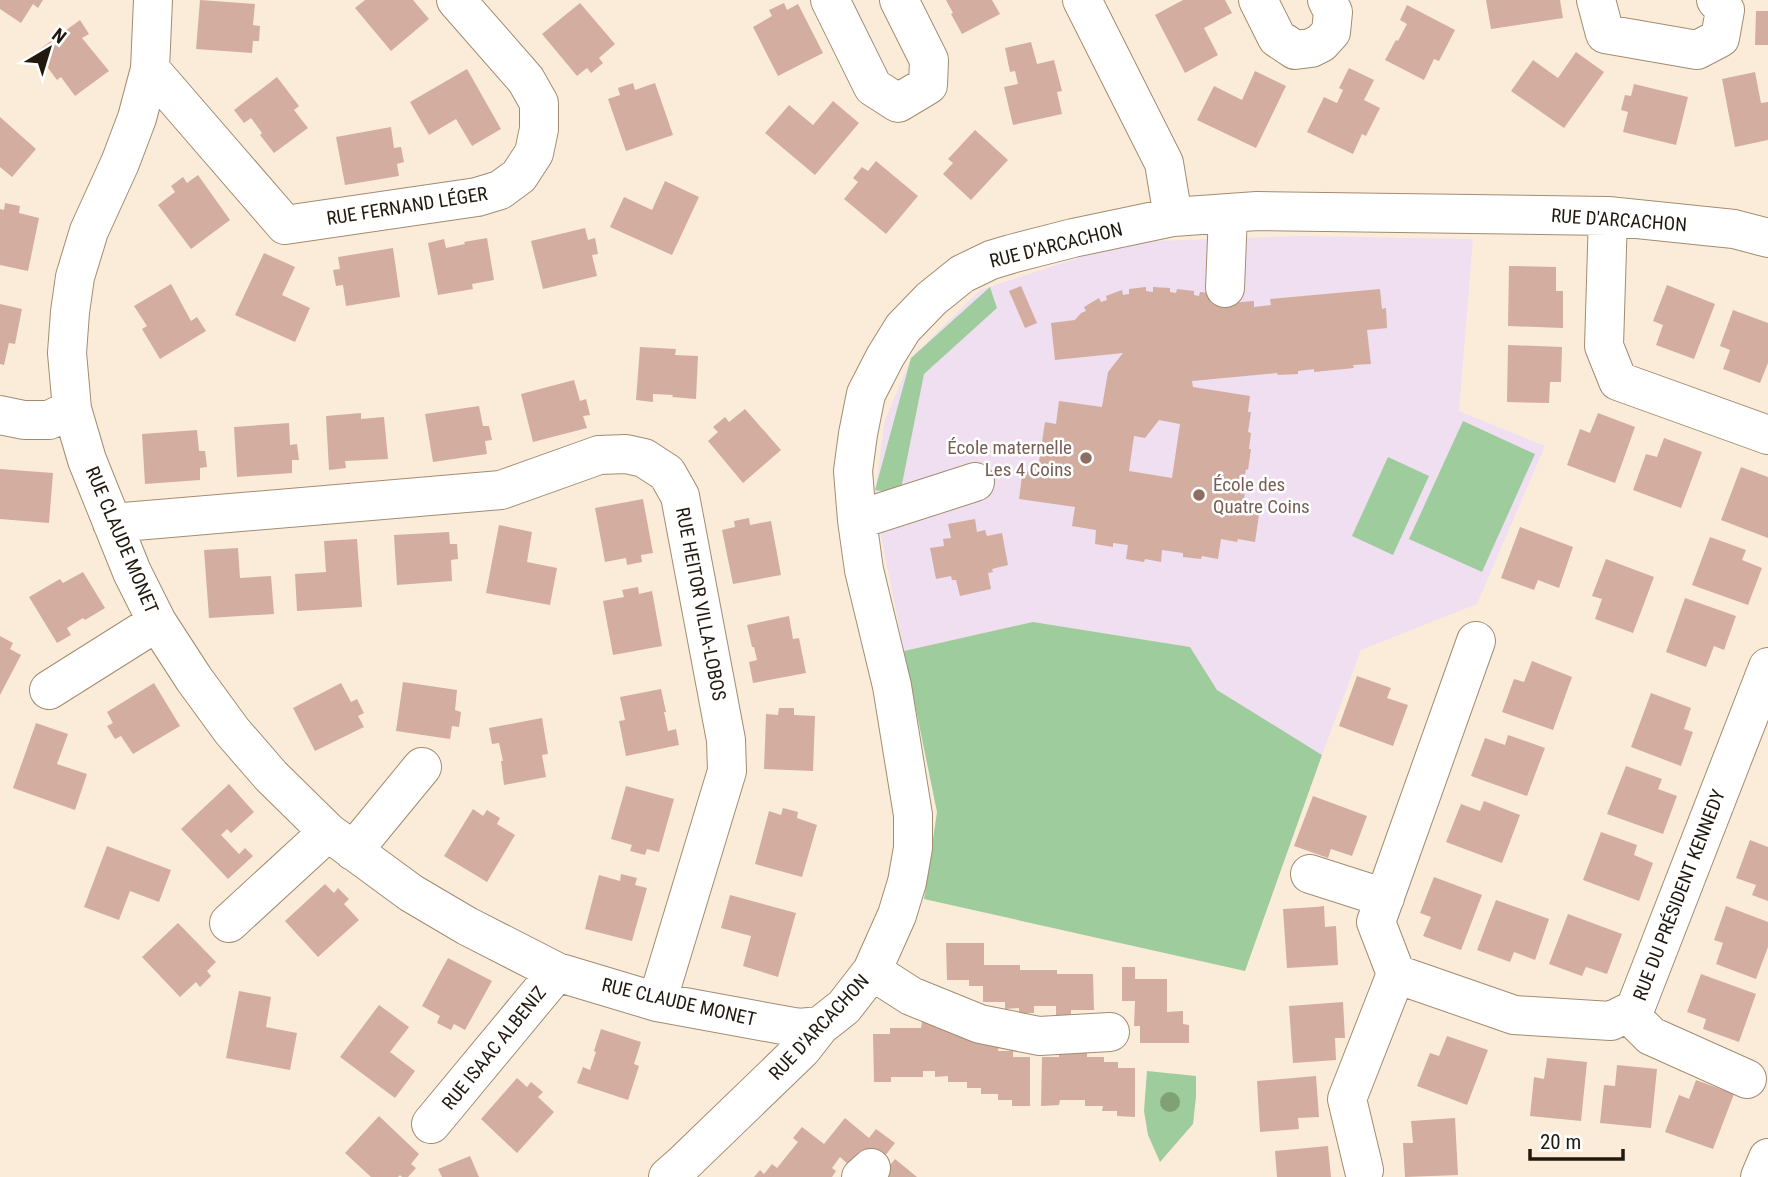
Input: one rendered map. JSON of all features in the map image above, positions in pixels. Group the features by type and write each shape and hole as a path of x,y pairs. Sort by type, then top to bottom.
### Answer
{"street":[{"name":"RUE FERNAND LÉGER","path":"150,69 285,225 477,197 500,190 519,176 534,153 539,129 539,103 526,80 456,0"},
{"path":"830,0 873,87 898,103 929,86 929,60 899,0"},
{"path":"1082,0 1164,163 1173,217"},
{"path":"1258,0 1277,38 1295,50 1311,48 1321,43 1331,32 1333,12 1327,0"},
{"path":"1596,0 1605,34 1697,50 1720,38 1725,10 1716,0"},
{"name":"RUE CLAUDE MONET","path":"151,1 150,69 137,118 89,231 75,277 67,353 72,409 87,460 132,572 157,622 194,679 232,731 271,776 340,842 411,893 467,926 557,972 657,1002 799,1028 820,1026"},
{"name":"RUE D'ARCACHON","path":"684,1172 802,1049 820,1026 844,1007 872,971 897,915 907,882 913,848 913,815 892,686 864,570 853,471 866,394 904,328 931,299 962,274 990,260 1073,238 1173,217 1257,211 1608,216 1734,229 1768,238"},
{"path":"1225,288 1228,214"},
{"path":"1608,216 1604,346 1618,381 1768,435"},
{"path":"0,415 24,420 49,420 72,409"},
{"name":"RUE HEITOR VILLA-LOBOS","path":"112,523 501,490 599,455 626,454 644,458 667,473 680,496 726,740 727,771 657,1002"},
{"path":"857,520 975,482"},
{"path":"49,690 157,622"},
{"path":"1364,1170 1347,1099 1396,974 1376,922 1476,642"},
{"name":"RUE DU PRÉSIDENT KENNEDY","path":"1396,974 1514,1015 1611,1021 1635,1009 1768,667"},
{"path":"229,923 340,842 422,767"},
{"path":"1310,874 1385,898"},
{"path":"872,971 911,996 980,1024 1039,1036 1110,1032"},
{"name":"RUE ISAAC ALBENIZ","path":"431,1124 557,972"},
{"path":"1628,1013 1651,1036 1747,1079"},
{"path":"1760,1177 1768,1158"}],"shaded area":[{"name":"École des Quatre Coins","path":"1298,236 1473,239 1459,411 1545,446 1477,604 1361,650 1322,755 1217,690 1190,647 1033,622 904,651 874,501 885,420 911,358 980,290 1126,242"}],"green space":[{"path":"990,287 997,308 924,374 900,494 875,490 911,358"},
{"path":"1463,421 1535,454 1482,572 1409,539"},
{"path":"1388,457 1429,476 1393,555 1352,536"},
{"path":"1033,622 1190,647 1217,690 1322,755 1245,971 924,899 937,812 904,651"},
{"path":"1147,1071 1196,1076 1193,1124 1160,1162 1148,1135 1144,1111"}],"building":[{"path":"0,0 43,0 38,8 33,4 21,23 0,9"},
{"path":"200,0 255,4 253,25 260,26 259,41 253,41 252,53 196,49"},
{"path":"365,0 413,0 429,19 391,51 355,8"},
{"path":"946,0 992,0 1000,14 962,34"},
{"path":"1183,0 1225,0 1232,13 1204,28 1218,55 1185,73 1155,15"},
{"path":"1486,0 1560,0 1563,18 1491,29"},
{"path":"580,3 615,44 599,58 603,63 591,73 587,68 577,76 542,34"},
{"path":"784,3 787,10 798,4 823,53 778,76 753,27 772,16 769,10"},
{"path":"1407,5 1455,30 1439,61 1434,59 1424,80 1385,60 1407,24 1400,20"},
{"path":"1756,11 1768,11 1768,45 1755,45"},
{"path":"80,20 89,34 82,38 109,71 75,96 61,77 57,80 36,52"},
{"path":"1031,42 1037,64 1054,60 1062,91 1057,92 1062,114 1013,125 1004,87 1018,84 1015,71 1010,72 1005,48"},
{"path":"1576,52 1604,72 1564,128 1511,91 1533,60 1558,78"},
{"path":"1349,68 1374,80 1364,100 1380,108 1366,136 1362,134 1353,154 1307,132 1324,97 1337,103 1343,90 1339,88"},
{"path":"467,69 501,129 472,146 456,119 429,135 410,102"},
{"path":"1255,71 1286,86 1256,148 1197,120 1214,86 1242,100"},
{"path":"1755,72 1761,103 1768,102 1768,140 1735,147 1722,79"},
{"path":"277,77 299,106 294,110 308,128 274,153 251,118 244,123 234,110"},
{"path":"633,83 635,90 655,83 673,135 626,151 608,99 620,95 618,88"},
{"path":"1634,84 1688,97 1676,145 1623,132 1628,112 1621,110 1625,95 1631,96"},
{"path":"833,101 859,123 815,175 765,133 789,105 813,125"},
{"path":"0,117 36,149 12,177 0,167"},
{"path":"391,127 394,148 401,147 404,162 397,164 399,176 345,185 336,137"},
{"path":"975,130 1008,160 971,200 943,174 953,163 948,159"},
{"path":"876,161 918,196 886,234 844,199 858,182 853,178 862,167 868,171"},
{"path":"198,175 230,220 191,249 158,205 175,192 171,186 183,177 187,183"},
{"path":"665,181 699,197 672,255 610,227 624,197 652,210"},
{"path":"5,203 20,206 19,213 39,218 28,271 0,265 0,209 4,210"},
{"path":"585,228 588,240 595,238 598,254 592,255 597,276 543,289 531,241"},
{"path":"487,238 494,280 472,284 473,289 438,295 428,243 444,239 446,248"},
{"path":"393,248 400,297 346,306 343,285 336,286 333,270 340,269 338,257"},
{"path":"264,253 295,267 282,295 310,308 295,342 235,315"},
{"path":"1509,266 1556,267 1556,291 1563,291 1563,328 1508,326"},
{"path":"171,284 191,321 197,317 206,331 160,359 142,329 147,326 134,306"},
{"path":"1667,285 1715,304 1694,359 1656,345 1663,325 1653,321"},
{"path":"1021,286 1037,323 1025,328 1009,291"},
{"path":"1146,287 1146,291 1153,292 1153,287 1170,288 1170,292 1176,293 1177,289 1194,291 1194,295 1199,296 1200,292 1218,294 1216,304 1254,301 1254,307 1271,305 1270,299 1380,289 1382,309 1386,308 1387,328 1367,330 1371,364 1314,372 1314,369 1298,371 1298,374 1277,373 1192,381 1193,387 1250,396 1248,432 1251,433 1251,449 1243,485 1246,485 1243,506 1260,508 1255,542 1221,539 1218,559 1183,557 1183,553 1162,550 1161,562 1126,559 1128,545 1113,543 1113,547 1095,544 1096,530 1072,526 1075,507 1019,499 1022,476 1039,462 1045,422 1056,424 1059,401 1102,407 1108,372 1123,353 1055,360 1051,323 1075,320 1086,311 1084,307 1099,298 1101,302 1107,300 1106,296 1122,290 1123,295 1129,294 1129,289","holes":["1159,420 1180,424 1172,478 1129,471 1134,436 1145,438"]},
{"path":"0,304 22,309 15,344 9,343 4,365 0,364"},
{"path":"1733,310 1768,323 1768,363 1760,383 1723,369 1730,350 1720,346"},
{"path":"1508,345 1562,347 1561,382 1550,382 1549,403 1507,402"},
{"path":"640,347 676,349 675,355 698,356 696,399 653,394 653,402 636,400"},
{"path":"574,380 580,401 586,399 590,415 583,416 587,428 533,442 521,394"},
{"path":"479,406 483,426 489,426 492,440 485,441 487,454 433,462 425,414"},
{"path":"745,409 781,450 743,483 708,441 718,432 713,427 725,417 729,422"},
{"path":"361,413 361,419 384,417 388,459 345,461 346,468 329,470 326,416"},
{"path":"1598,413 1635,427 1615,483 1567,465 1580,429 1590,433"},
{"path":"289,423 290,445 297,444 299,460 292,460 292,473 237,477 234,427"},
{"path":"197,430 199,451 205,451 207,467 200,468 200,480 145,484 142,434"},
{"path":"1664,438 1702,452 1681,508 1633,490 1646,454 1657,457"},
{"path":"1741,467 1768,477 1768,538 1721,520"},
{"path":"0,469 53,473 49,523 0,519"},
{"path":"643,499 653,553 641,555 642,562 627,565 626,558 605,562 595,508"},
{"path":"749,518 750,525 771,521 781,575 733,584 722,530 735,527 734,521"},
{"path":"975,519 977,532 985,530 987,536 1002,533 1008,565 992,569 993,572 988,573 991,589 960,596 956,580 952,580 951,576 936,579 930,548 944,546 943,539 951,538 948,524"},
{"path":"499,525 532,532 527,562 557,568 550,605 486,593"},
{"path":"1520,527 1573,547 1559,588 1538,580 1534,590 1501,578"},
{"path":"449,532 450,544 457,544 458,559 451,560 452,581 397,585 394,535"},
{"path":"1710,537 1746,550 1742,560 1762,568 1748,605 1692,585"},
{"path":"357,539 362,607 297,611 295,574 326,572 324,541"},
{"path":"238,548 240,578 271,576 274,614 209,618 204,550"},
{"path":"1606,559 1654,577 1633,633 1595,619 1602,599 1592,596"},
{"path":"83,572 105,608 67,628 71,635 57,643 29,597 60,579 63,583"},
{"path":"638,587 639,594 652,591 662,646 613,655 603,601 624,597 622,590"},
{"path":"1685,598 1736,616 1724,650 1714,646 1706,667 1666,652"},
{"path":"789,616 793,639 799,638 806,673 753,683 749,662 757,660 747,625"},
{"path":"0,636 13,643 10,649 21,655 0,695"},
{"path":"1532,661 1572,677 1553,730 1502,712 1514,679 1524,682"},
{"path":"1357,676 1391,688 1387,698 1408,705 1393,746 1339,726"},
{"path":"403,682 457,690 455,710 461,712 459,727 452,726 450,739 396,731"},
{"path":"154,683 180,726 133,754 121,736 115,739 107,726 113,723 107,712"},
{"path":"341,683 351,702 357,699 364,713 358,716 364,727 315,751 293,708"},
{"path":"661,689 668,731 676,729 679,745 626,756 619,721 625,720 620,697"},
{"path":"1651,693 1691,708 1684,729 1693,732 1681,766 1631,747"},
{"path":"779,708 794,708 794,715 815,716 813,771 764,769 766,714 778,715"},
{"path":"542,718 548,754 542,755 546,777 504,785 499,743 492,744 489,728"},
{"path":"36,723 68,734 57,764 87,774 75,810 13,788"},
{"path":"1508,735 1545,748 1527,796 1471,776 1485,738 1505,745"},
{"path":"1626,766 1662,779 1658,789 1677,796 1663,834 1607,814"},
{"path":"229,784 254,812 231,833 227,829 221,835 239,854 245,848 253,856 228,879 181,829"},
{"path":"626,786 674,799 659,852 647,849 645,855 630,851 632,845 611,839"},
{"path":"1313,796 1367,816 1352,856 1331,849 1328,858 1294,846"},
{"path":"1484,801 1520,815 1502,863 1446,842 1461,804 1480,811"},
{"path":"783,808 798,812 797,818 817,825 802,877 755,864 769,811 781,815"},
{"path":"473,809 483,816 487,810 500,818 497,824 515,835 487,882 444,856"},
{"path":"1601,832 1637,845 1634,855 1653,863 1639,901 1583,880"},
{"path":"1750,840 1768,847 1768,901 1752,895 1756,885 1736,878"},
{"path":"107,846 171,870 159,902 130,891 119,920 84,907"},
{"path":"621,874 637,878 635,885 647,888 632,941 585,929 599,875 620,881"},
{"path":"1434,877 1482,895 1461,950 1423,936 1431,917 1420,913"},
{"path":"325,884 334,893 338,888 349,899 344,904 359,920 318,957 285,921"},
{"path":"730,895 796,913 778,977 743,966 751,936 721,928"},
{"path":"1496,900 1549,919 1535,960 1514,952 1510,962 1477,950"},
{"path":"1324,906 1325,927 1336,926 1338,965 1287,968 1283,909"},
{"path":"1726,906 1768,922 1768,947 1756,979 1716,964 1723,943 1714,940"},
{"path":"1568,914 1622,934 1607,974 1586,967 1582,976 1549,964"},
{"path":"178,923 216,962 207,971 211,976 200,987 196,982 180,997 142,957"},
{"path":"946,943 984,943 984,965 1020,965 1020,970 1057,970 1057,974 1093,974 1094,1010 1071,1010 1071,1017 1056,1017 1056,1006 1034,1006 1034,1013 1019,1013 1019,1008 1005,1009 1005,1002 983,1002 983,986 969,986 969,980 947,980"},
{"path":"448,958 492,981 465,1030 454,1024 451,1030 437,1023 440,1016 422,1006"},
{"path":"1122,967 1135,967 1135,979 1167,979 1167,1012 1183,1011 1183,1024 1189,1025 1189,1043 1140,1043 1140,1026 1134,1026 1135,1001 1122,1001"},
{"path":"1701,974 1756,994 1739,1042 1703,1029 1706,1019 1687,1012"},
{"path":"239,991 271,997 266,1027 297,1033 290,1070 226,1058"},
{"path":"1343,1002 1345,1038 1335,1038 1336,1060 1293,1063 1289,1006"},
{"path":"379,1005 409,1027 390,1052 415,1071 395,1098 340,1057"},
{"path":"922,1022 936,1022 936,1028 949,1028 950,1033 967,1034 967,1040 982,1039 982,1045 999,1045 998,1051 1013,1051 1013,1057 1030,1057 1030,1106 1012,1106 1012,1100 998,1100 998,1094 981,1094 981,1088 967,1088 967,1082 948,1082 948,1076 935,1077 935,1071 923,1071 923,1077 891,1077 891,1082 874,1082 873,1034 890,1034 890,1028 921,1028"},
{"path":"601,1029 641,1042 634,1064 639,1066 628,1100 577,1083 583,1067 590,1070"},
{"path":"1447,1036 1488,1050 1467,1105 1417,1086 1430,1053 1439,1056"},
{"path":"1059,1051 1087,1051 1087,1057 1104,1057 1104,1062 1118,1062 1118,1068 1135,1068 1135,1117 1117,1116 1117,1111 1102,1111 1103,1106 1085,1106 1085,1100 1060,1100 1059,1105 1041,1106 1042,1057 1059,1057"},
{"path":"1547,1058 1587,1062 1581,1121 1530,1116 1534,1077 1544,1079"},
{"path":"1617,1065 1657,1069 1651,1128 1600,1123 1604,1085 1615,1086"},
{"path":"1316,1076 1319,1117 1298,1118 1299,1129 1260,1132 1257,1081"},
{"path":"517,1078 527,1087 531,1082 543,1092 538,1097 554,1112 517,1153 481,1119"},
{"path":"1696,1080 1734,1094 1713,1149 1665,1132 1679,1095 1689,1099"},
{"path":"379,1116 419,1154 411,1164 416,1168 408,1177 371,1177 345,1153"},
{"path":"845,1118 869,1138 876,1129 895,1143 881,1161 849,1165 840,1157 832,1168 836,1171 832,1177 754,1177 760,1170 764,1174 772,1164 777,1168 798,1142 793,1138 802,1127 824,1144"},
{"path":"1455,1118 1458,1175 1405,1177 1403,1143 1413,1143 1411,1121"},
{"path":"1328,1146 1331,1177 1277,1177 1275,1151"},
{"path":"470,1156 479,1177 442,1177 438,1169"},
{"path":"895,1159 917,1177 880,1177"}],"place":[{"name":"École maternelle Les 4 Coins","path":"1086,458"},
{"name":"École des Quatre Coins","path":"1199,495"}]}
